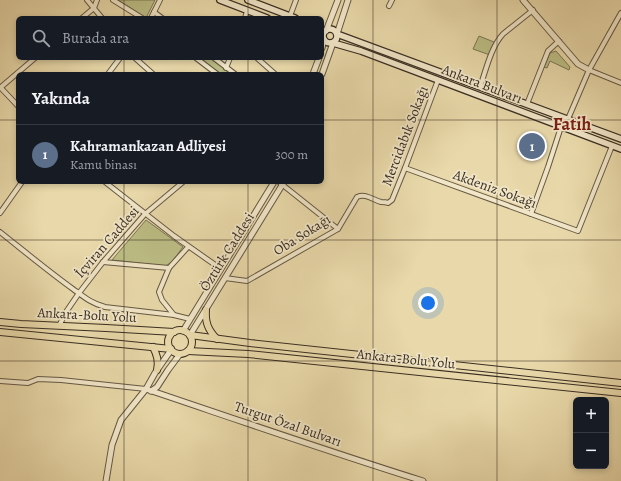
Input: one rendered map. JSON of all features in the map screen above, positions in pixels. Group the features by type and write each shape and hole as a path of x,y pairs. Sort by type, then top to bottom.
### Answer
{"highway":[{"path":"206,310 205,318 207,326 217,339"},
{"name":"Ankara-Bolu Yolu","path":"0,322 174,332"},
{"path":"183,331 190,335 192,344 188,351 180,354 175,353 169,346 171,334 174,332 183,331"},
{"name":"Ankara-Bolu Yolu","path":"0,332 171,349"},
{"name":"Ankara-Bolu Yolu","path":"190,335 250,343 621,383"},
{"path":"153,347 158,359 157,370"},
{"name":"Ankara-Bolu Yolu","path":"188,351 248,354 621,393"}],"main road":[{"path":"220,0 261,16"},
{"path":"250,0 290,16"},
{"name":"Ankara Bulvarı","path":"324,30 333,30 337,34 621,139"},
{"path":"333,43 337,39 337,34"},
{"name":"Ankara Bulvarı","path":"324,40 327,42 362,51 621,149"}],"street":[{"path":"87,0 100,16"},
{"path":"84,16 94,8 97,0"},
{"path":"113,0 139,16"},
{"path":"151,16 160,0"},
{"path":"292,16 296,0"},
{"path":"324,30 338,0"},
{"path":"337,34 348,0"},
{"path":"389,6 392,0"},
{"path":"524,0 578,64 621,83"},
{"path":"480,87 499,38 533,10"},
{"path":"246,16 247,11"},
{"path":"154,12 159,16"},
{"path":"568,119 589,70 621,13"},
{"path":"527,104 548,51 559,41"},
{"path":"323,72 333,43"},
{"path":"19,72 34,60"},
{"path":"110,72 118,60"},
{"path":"138,60 151,72"},
{"path":"199,60 214,72"},
{"path":"216,60 232,72"},
{"path":"226,68 229,60"},
{"path":"259,60 273,72"},
{"path":"314,72 318,60"},
{"path":"16,75 0,88 16,104"},
{"name":"Mercidabık Sokağı","path":"357,197 365,196 380,202 388,203 392,200 438,80"},
{"path":"530,214 561,127"},
{"name":"Akdeniz Sokağı","path":"405,168 578,231 612,146"},
{"path":"0,213 21,184"},
{"path":"108,184 188,247 221,269"},
{"name":"İçviran Caddesi","path":"59,326 66,312 79,293 103,262 145,214 181,184"},
{"name":"Öztürk Caddesi","path":"183,331 273,184"},
{"name":"Öztürk Caddesi","path":"190,335 281,184"},
{"path":"283,184 338,229"},
{"name":"Oba Sokağı","path":"225,278 247,281 338,229 357,197"},
{"path":"0,232 57,278 97,305 174,315 190,319"},
{"path":"174,315 162,300 159,292 169,268 188,247"},
{"path":"103,262 169,268"},
{"path":"106,481 112,444 121,420 148,390 157,370 171,349"},
{"path":"0,381 28,383 38,379 61,380 148,390 157,388 180,354"},
{"name":"Turgut Özal Bulvarı","path":"148,390 423,481"}],"green space":[{"path":"118,0 155,0 147,16 143,16"},
{"path":"479,36 494,42 490,55 473,49"},
{"path":"556,51 570,67 569,70 550,61 547,68 544,67 550,53"},
{"path":"200,60 215,60 230,72 216,72"},
{"path":"146,220 183,247 173,260 165,266 112,260"}],"place":[{"name":"Kahramankazan Adliyesi","path":"532,146"}],"district":[{"name":"Fatih","path":"572,124"}]}
